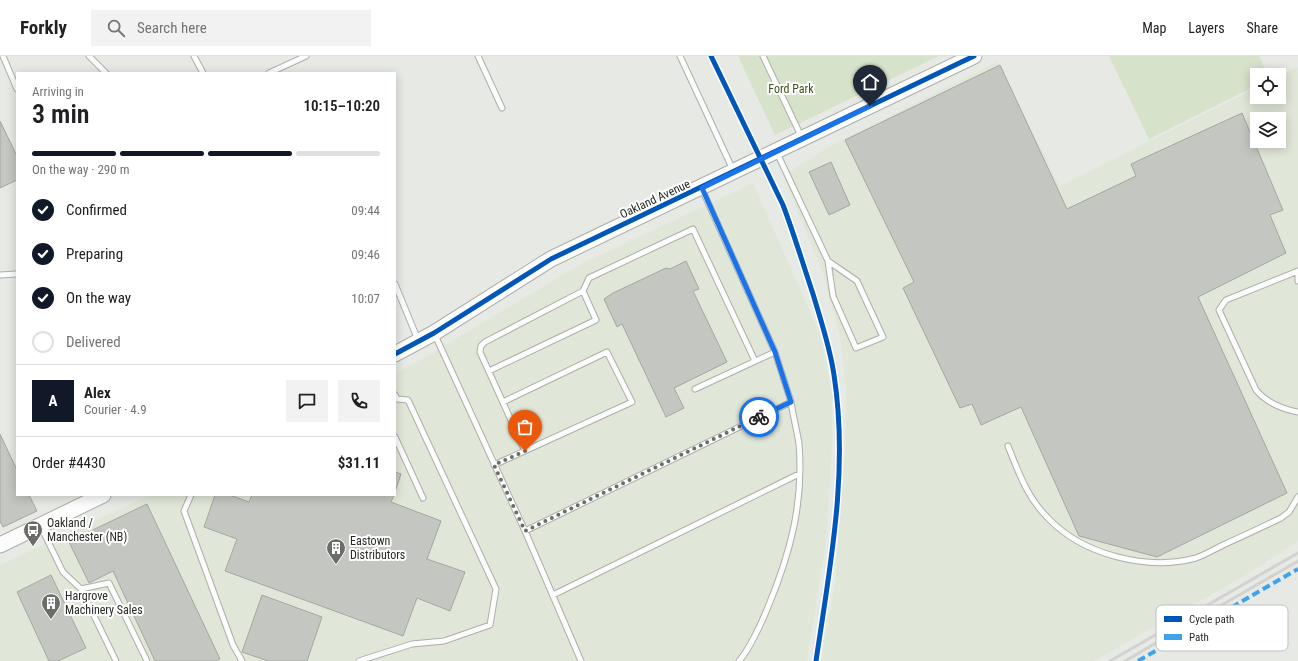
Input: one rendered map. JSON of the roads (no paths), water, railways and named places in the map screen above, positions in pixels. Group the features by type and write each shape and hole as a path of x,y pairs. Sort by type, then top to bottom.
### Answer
{"street":[{"name":"Oakland Avenue","path":"396,354 434,333 551,259 702,188 974,56"},
{"path":"0,545 101,496"}],"lane":[{"path":"4,56 16,86"},
{"path":"88,56 105,72"},
{"path":"194,56 202,72"},
{"path":"271,72 306,56"},
{"path":"478,56 502,108"},
{"path":"680,56 734,172"},
{"path":"763,56 803,139"},
{"path":"777,152 828,261 833,296 856,348 883,337 857,280 828,261"},
{"path":"702,188 775,352 791,402 798,444 799,474 795,529 779,579 762,620 739,661"},
{"path":"525,451 480,352 481,346 485,342 582,291 589,278 693,229 755,361"},
{"path":"1298,281 1298,271 1226,300 1218,310 1256,390 1263,398 1285,410 1298,412"},
{"path":"0,276 16,274"},
{"path":"396,286 419,342"},
{"path":"489,371 596,320 582,291"},
{"path":"434,333 525,531 581,661"},
{"path":"494,465 632,402 607,352 503,402"},
{"path":"695,389 775,352"},
{"path":"358,661 412,644 444,641 490,625 496,589 408,400 396,398"},
{"path":"525,531 791,402"},
{"path":"396,439 423,498"},
{"path":"1008,446 1022,482 1047,518 1077,540 1113,556 1128,560 1161,563 1179,562 1198,557 1281,518 1289,512 1298,497"},
{"path":"553,595 799,474"},
{"path":"191,496 184,511 233,645 242,661"},
{"path":"40,525 63,572 81,589 116,661"},
{"path":"81,589 109,583 147,661"}],"railway":[{"path":"1207,605 1298,553"},
{"path":"1222,605 1298,561"},
{"path":"1110,661 1156,635"},
{"path":"1125,661 1156,643"}],"place":[{"name":"Oakland / Manchester (NB)","path":"33,547"},
{"name":"Eastown Distributors","path":"336,565"},
{"name":"Hargrove Machinery Sales","path":"51,620"}],"park label":[{"name":"Ford Park","path":"791,89"}]}
